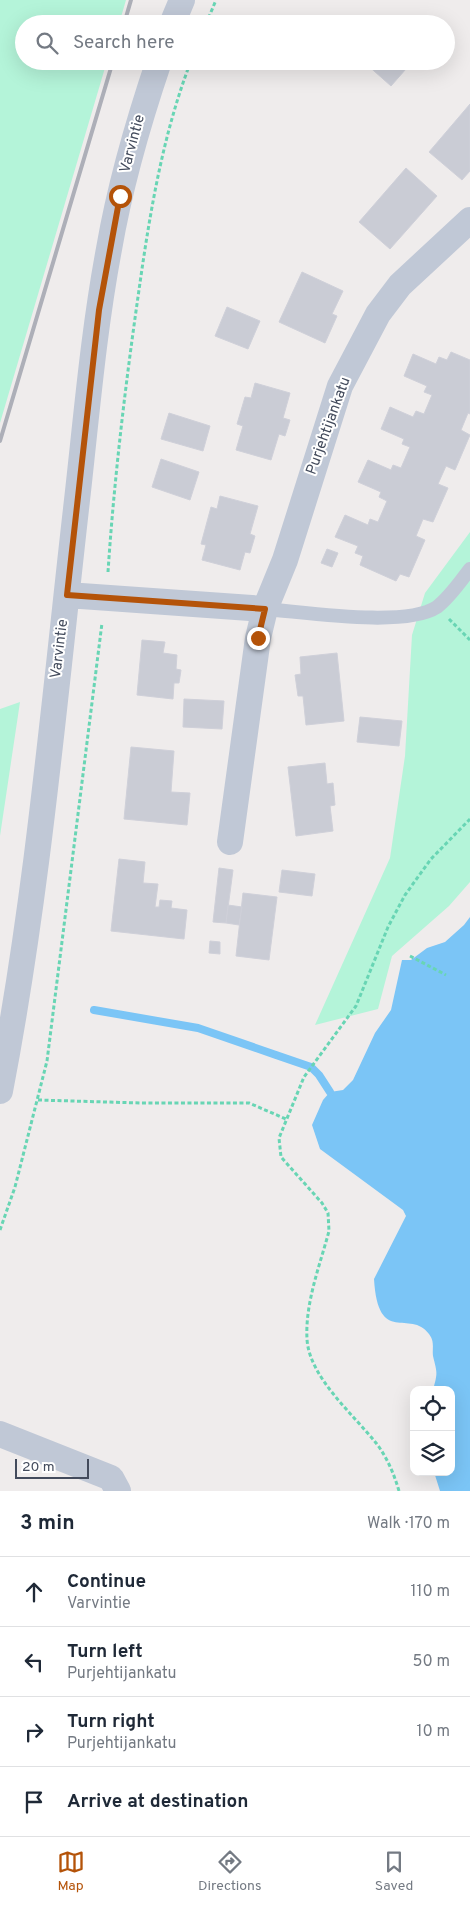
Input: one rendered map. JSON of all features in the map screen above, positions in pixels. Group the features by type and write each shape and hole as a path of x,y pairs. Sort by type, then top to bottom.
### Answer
{"street":[{"path":"176,15 182,0"},
{"name":"Varvintie","path":"0,1091 15,1015 30,908 108,249 130,154 155,70"},
{"name":"Purjehtijankatu","path":"230,842 258,638 265,609 285,560 334,403 378,314 400,285 470,220"},
{"path":"67,595 265,609"},
{"path":"0,1434 110,1478 118,1491"}],"lane":[{"path":"265,609 394,617 426,612 437,606 452,593 470,569"}],"path":[{"path":"210,15 216,0"},
{"path":"0,1230 38,1100 52,1027 106,597 130,351 146,237 170,130 188,70"},
{"path":"437,606 470,640"},
{"path":"400,1491 390,1465 377,1445 316,1370 310,1355 307,1340 308,1318 330,1220 322,1203 281,1158 279,1138 304,1077 356,1006 388,927 405,895 431,859 470,818"},
{"path":"410,956 446,975"},
{"path":"38,1100 141,1103 249,1103 286,1119"}],"green space":[{"path":"0,0 126,0 122,15 15,15 15,70 104,70 0,423"},
{"path":"470,532 470,882 449,906 392,956 378,1009 315,1025 390,858 405,756 412,635 425,593"},
{"path":"20,702 0,836 0,709"}],"water":[{"path":"470,917 470,1491 440,1491 435,1476 455,1476 455,1386 434,1386 436,1373 431,1337 421,1327 396,1322 388,1319 382,1313 377,1300 374,1279 406,1216 403,1210 320,1149 312,1125 323,1100 330,1092 343,1090 353,1080 375,1033 391,1010 402,960 411,960 427,948 445,942"}],"building":[{"path":"373,70 405,70 391,86"},
{"path":"470,104 470,171 462,180 429,152"},
{"path":"406,168 437,196 390,249 359,222"},
{"path":"302,272 343,291 332,314 337,316 325,343 279,322"},
{"path":"227,307 260,321 248,349 215,336"},
{"path":"451,352 470,360 470,414 468,413 461,430 470,435 455,470 446,466 438,484 448,488 433,522 423,519 416,536 425,540 409,577 400,574 396,581 360,565 363,556 355,553 358,546 335,537 345,515 368,525 370,519 378,522 387,501 379,497 381,492 358,482 368,460 391,470 393,465 401,468 410,447 402,444 404,439 381,429 390,407 413,417 416,411 424,414 432,395 424,392 427,386 404,376 413,354 436,364 439,357 447,360"},
{"path":"255,383 290,393 283,418 290,420 285,436 279,434 271,460 236,450 243,426 237,424 245,397 251,398"},
{"path":"169,413 210,426 203,451 161,439"},
{"path":"161,459 199,472 190,500 152,487"},
{"path":"220,496 258,506 250,534 255,536 250,553 245,552 240,570 202,560 206,545 201,544 211,507 217,509"},
{"path":"327,549 338,553 332,567 321,563"},
{"path":"142,640 165,642 163,653 177,655 176,669 181,670 179,683 174,683 173,699 137,695"},
{"path":"337,653 344,721 306,725 303,696 298,696 295,675 301,674 300,657"},
{"path":"184,699 224,701 222,729 183,727"},
{"path":"360,717 402,721 399,746 357,742"},
{"path":"131,747 174,751 171,792 190,793 187,825 124,819"},
{"path":"325,763 327,784 333,783 335,805 330,806 333,831 296,836 288,767"},
{"path":"119,859 145,862 143,883 158,884 155,907 159,907 160,900 172,901 171,908 187,910 184,939 111,931"},
{"path":"219,868 233,870 226,923 213,922"},
{"path":"282,870 315,874 312,896 279,892"},
{"path":"243,893 277,897 269,960 236,956"},
{"path":"228,905 242,907 239,925 226,923"},
{"path":"210,941 220,942 220,954 209,953"}],"waterway":[{"path":"94,1010 198,1028 311,1067 319,1075 330,1092"}],"railway":[{"path":"127,15 131,0"},
{"path":"0,441 110,70"}],"route":[{"path":"120,196 108,249 99,310 67,595 265,609 258,638"}]}
